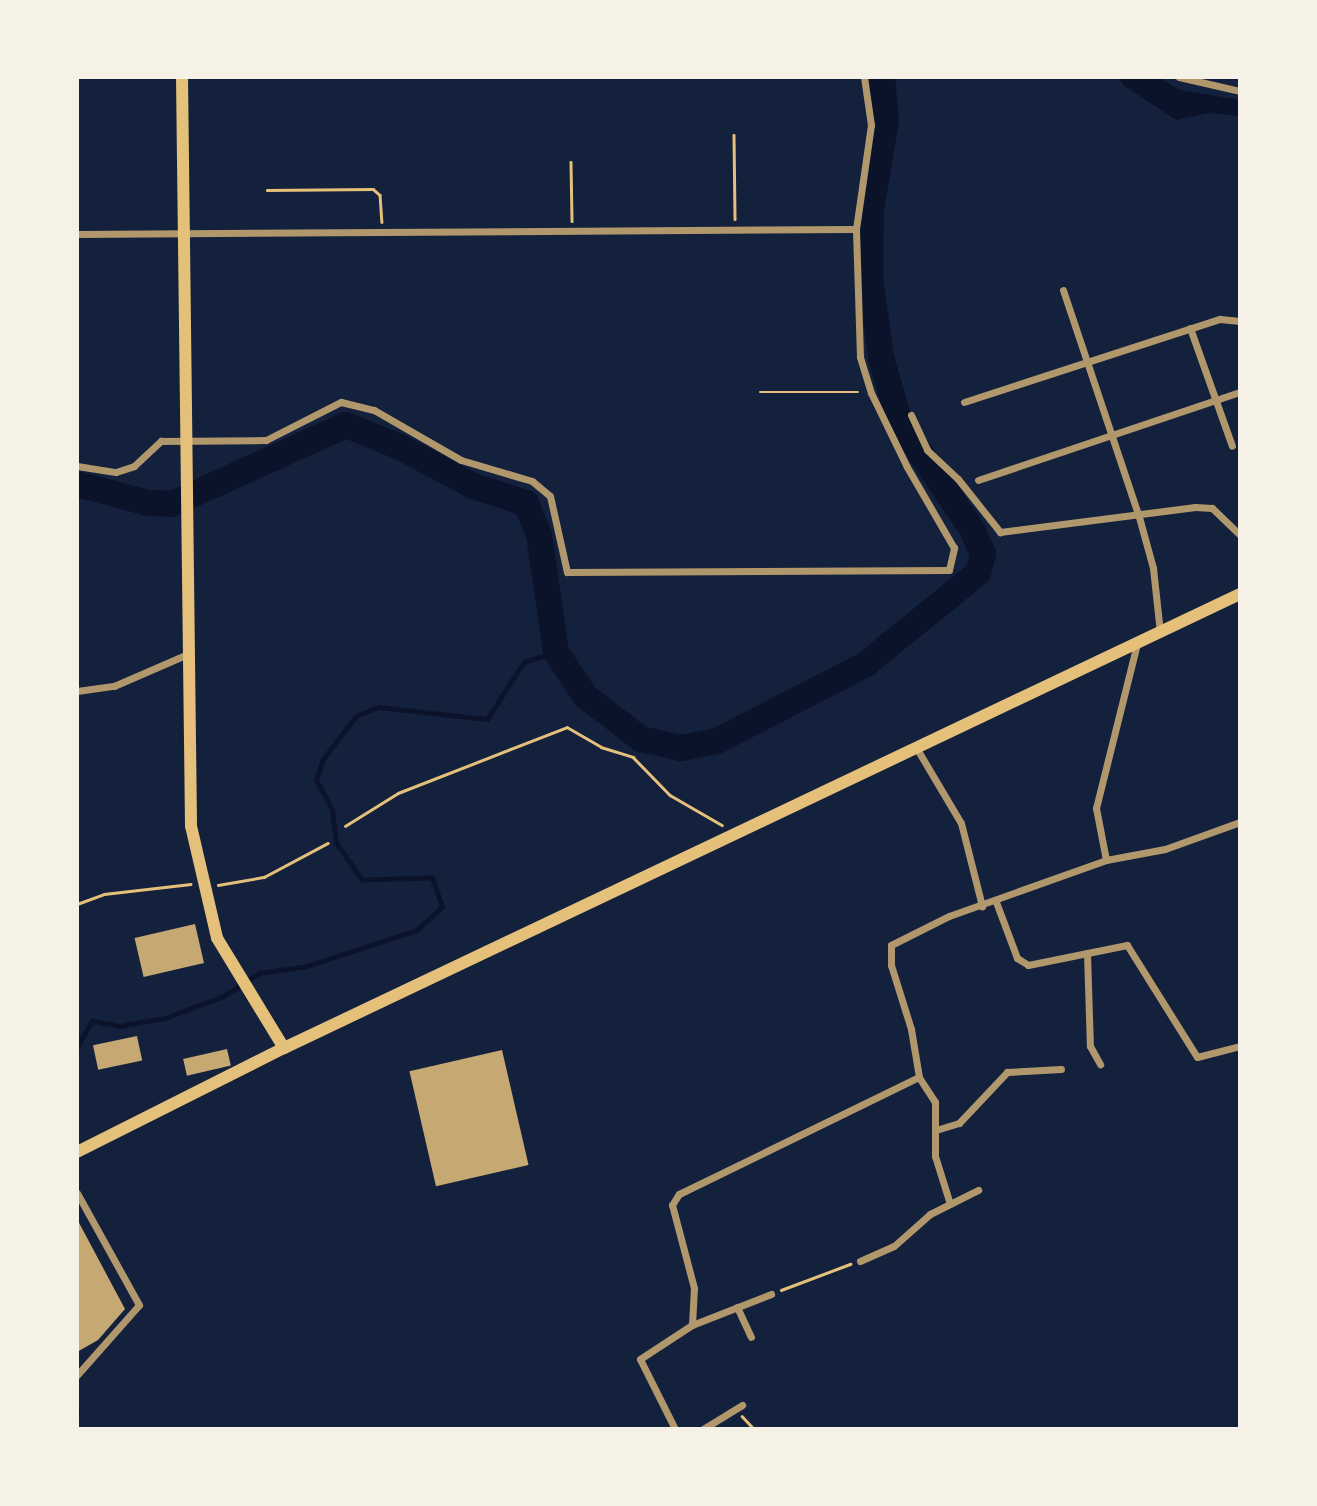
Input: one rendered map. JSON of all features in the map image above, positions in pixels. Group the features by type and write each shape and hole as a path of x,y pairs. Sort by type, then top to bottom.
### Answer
{"main road":[{"path":"182,77 186,438 184,509 191,826 201,883 217,938 284,1048"},
{"path":"77,1152 284,1048 736,836 1240,594"}],"street":[{"path":"77,466 116,472 134,466 161,441 186,438 251,442 307,422 341,402 374,411 461,460 532,481 550,496 567,572 949,570 954,548 907,467 870,389 860,357 856,229 871,125 864,77"},
{"path":"1179,77 1240,91"},
{"path":"77,234 856,229"},
{"path":"1063,290 1139,517 1153,568 1160,632"},
{"path":"964,402 1220,319 1240,321"},
{"path":"1190,328 1232,446"},
{"path":"978,480 1215,398 1240,392"},
{"path":"911,415 928,450 958,479 1000,532 1212,508 1240,535"},
{"path":"1106,860 1096,808 1137,643"},
{"path":"77,691 114,686 188,654"},
{"path":"917,749 961,823 982,906"},
{"path":"950,1204 935,1156 935,1102 919,1077 911,1029 891,965 891,946 949,916 996,902 1106,860 1165,849 1240,821"},
{"path":"996,902 1017,958 1028,965 1127,945 1197,1057 1240,1046"},
{"path":"1087,953 1090,1046 1100,1064"},
{"path":"936,1130 959,1124 1007,1072 1061,1069"},
{"path":"692,1325 694,1288 672,1205 679,1194 919,1077"},
{"path":"860,1261 894,1246 930,1214 978,1190"},
{"path":"77,1193 139,1305 77,1375"},
{"path":"675,1429 640,1359 692,1325 771,1294"},
{"path":"737,1307 751,1337"},
{"path":"703,1429 739,1406"}],"path":[{"path":"734,135 735,230"},
{"path":"571,162 572,231"},
{"path":"267,190 373,190 380,195 382,232"},
{"path":"760,392 870,389"},
{"path":"345,827 398,793 567,727 601,747 633,757 670,795 708,814 736,836"},
{"path":"77,904 104,894 201,883 227,887 264,877 328,843"},
{"path":"771,1294 860,1261"},
{"path":"739,1406 754,1429"}],"water":[{"path":"1119,77 1159,77 1179,90 1240,100 1240,116 1209,113 1176,120 1123,85"}],"building":[{"path":"195,924 204,963 144,977 135,938"},
{"path":"137,1036 142,1060 98,1070 93,1045"},
{"path":"227,1049 231,1066 187,1076 183,1059"},
{"path":"502,1050 529,1165 436,1186 409,1071"},
{"path":"77,1219 125,1309 98,1340 77,1352"}],"waterway":[{"path":"77,484 148,503 172,504 346,425 400,447 473,486 526,503 539,535 556,652 585,696 641,739 681,748 717,741 866,664 978,573 983,554 972,529 900,423 881,357 870,277 871,210 886,121 882,77"},
{"path":"77,1047 92,1021 120,1026 165,1018 224,996 259,973 307,966 417,930 442,907 432,878 362,880 336,843 332,810 316,780 323,759 356,716 378,707 487,719 524,662 556,652"}]}
